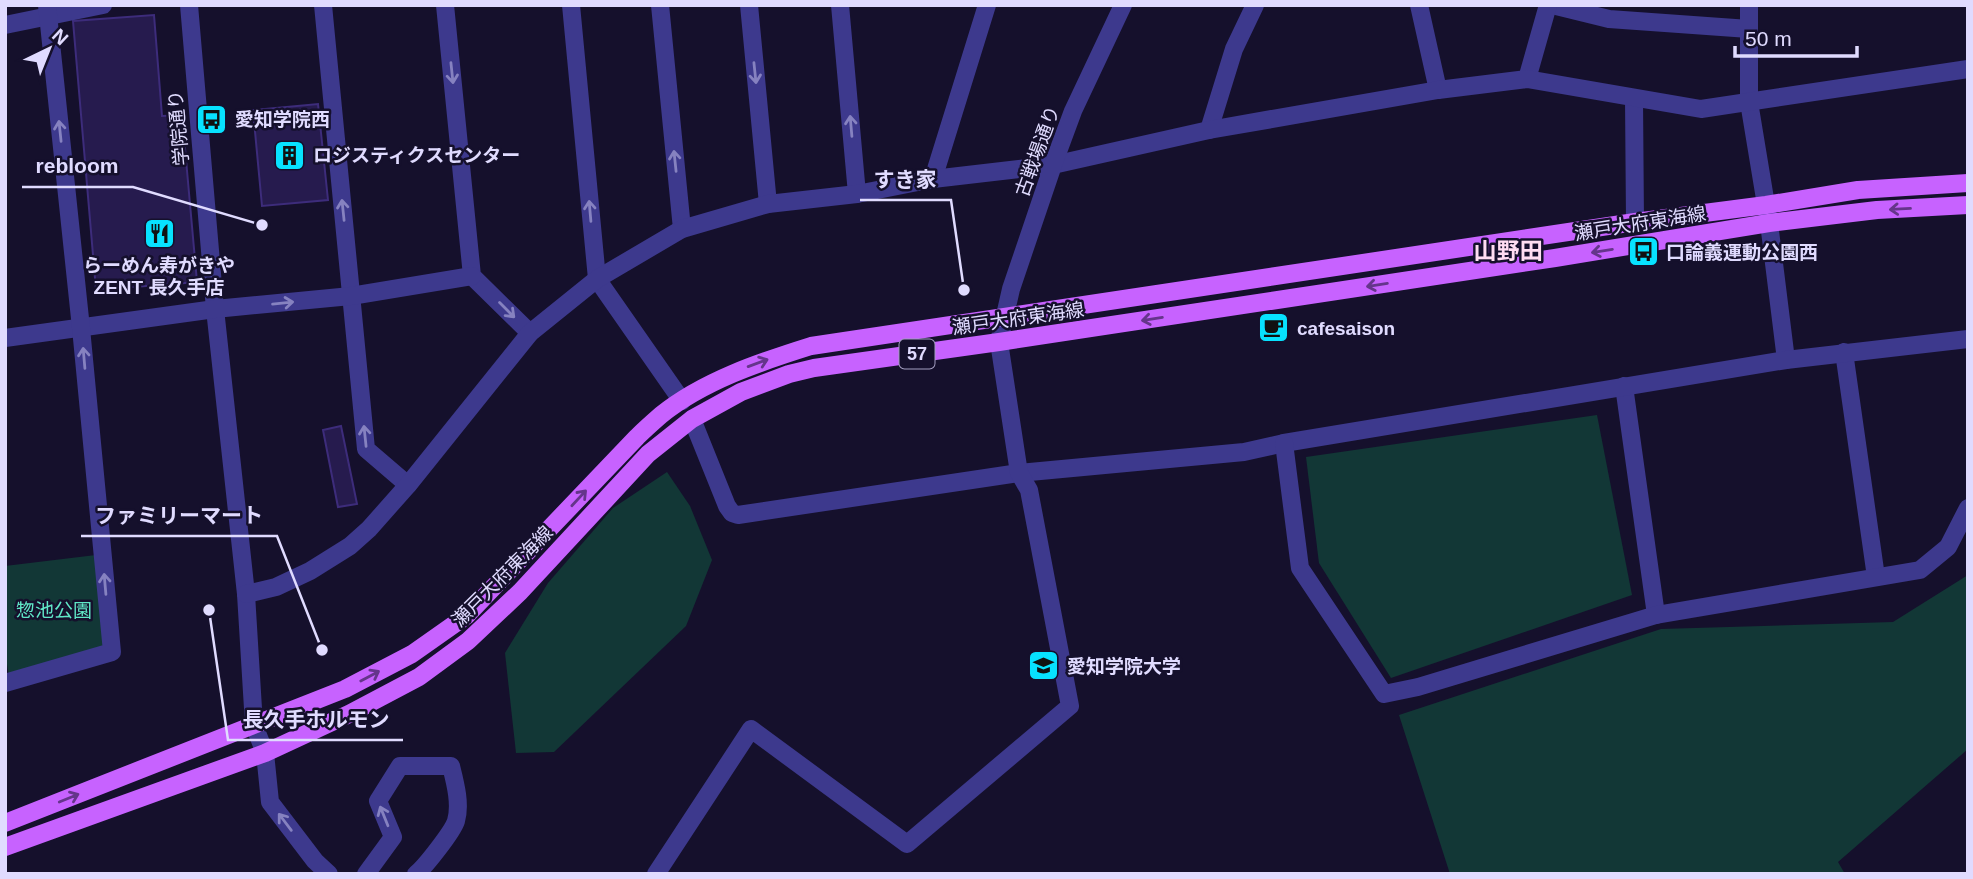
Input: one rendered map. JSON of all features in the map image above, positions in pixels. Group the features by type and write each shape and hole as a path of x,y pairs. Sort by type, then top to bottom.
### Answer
{"main road":[{"name":"瀬戸大府東海線","path":"5,823 345,689 412,654 466,616 662,414 754,364 811,346 1635,222 1858,190 1968,183"},
{"name":"瀬戸大府東海線","path":"5,847 265,753 419,677 468,640 520,592 648,454 692,419 759,384 802,371 836,365 1555,258 1769,223 1877,210 1968,205"}],"street":[{"path":"5,25 47,11 103,5"},
{"name":"学院通り","path":"189,5 213,290 246,594 254,725 265,753 271,802 315,861 329,874"},
{"path":"323,5 366,449 408,485"},
{"path":"445,5 472,276 530,333"},
{"path":"571,5 597,279 682,401"},
{"path":"660,5 682,229"},
{"path":"749,5 768,204"},
{"path":"840,5 857,194"},
{"path":"933,179 987,5"},
{"name":"古戦場通り","path":"999,342 1011,289 1073,111 1124,5"},
{"path":"1209,130 1234,48 1255,5"},
{"path":"1419,5 1437,90"},
{"path":"1527,79 1550,5 1609,19 1749,29"},
{"path":"1749,5 1749,102 1769,223 1786,360"},
{"path":"5,682 112,652 47,11"},
{"path":"246,594 276,587 310,571 350,546 408,485 530,333 597,279 682,229 768,204 857,194 933,179 1053,165 1209,130 1437,90 1527,79 1701,109 1968,69"},
{"path":"1634,99 1635,222"},
{"path":"5,338 215,309 351,296 472,276"},
{"path":"656,874 751,729 907,844 1070,706 1029,490 1019,473 999,342"},
{"path":"692,419 727,506 732,513 738,515 1019,473 1244,452 1284,443 1786,360 1844,352 1967,343"},
{"path":"1844,352 1876,578"},
{"path":"1625,386 1656,615"},
{"path":"1284,443 1300,568 1384,694 1418,687 1656,615 1920,570 1948,547 1968,508"},
{"path":"366,874 393,836 378,801 400,766 451,765 458,794 456,821 425,867 416,874"}],"green space":[{"path":"1597,415 1632,595 1391,678 1319,563 1306,457"},
{"path":"667,472 690,506 712,560 686,626 554,752 516,753 505,653 548,583 613,508"},
{"name":"惣池公園","path":"96,555 108,649 9,677 5,651 5,566"},
{"path":"1968,575 1968,749 1838,862 1845,874 1450,874 1399,715 1661,629 1893,622"}],"building":[{"path":"154,15 162,116 182,115 197,282 96,290 73,21"},
{"name":"ロジスティクスセンター","path":"318,104 328,200 262,206 253,110"},
{"path":"341,426 357,504 338,507 323,430"}],"place":[{"name":"愛知学院西","path":"212,119"},
{"name":"ロジスティクスセンター","path":"290,155"},
{"name":"rebloom","path":"262,225"},
{"name":"らーめん寿がきや ZENT 長久手店","path":"159,234"},
{"name":"口論義運動公園西","path":"1643,252"},
{"name":"すき家","path":"964,290"},
{"name":"cafesaison","path":"1274,328"},
{"name":"長久手ホルモン","path":"209,610"},
{"name":"ファミリーマート","path":"322,650"},
{"name":"愛知学院大学","path":"1044,666"}],"district":[{"name":"山野田","path":"1508,251"}]}
